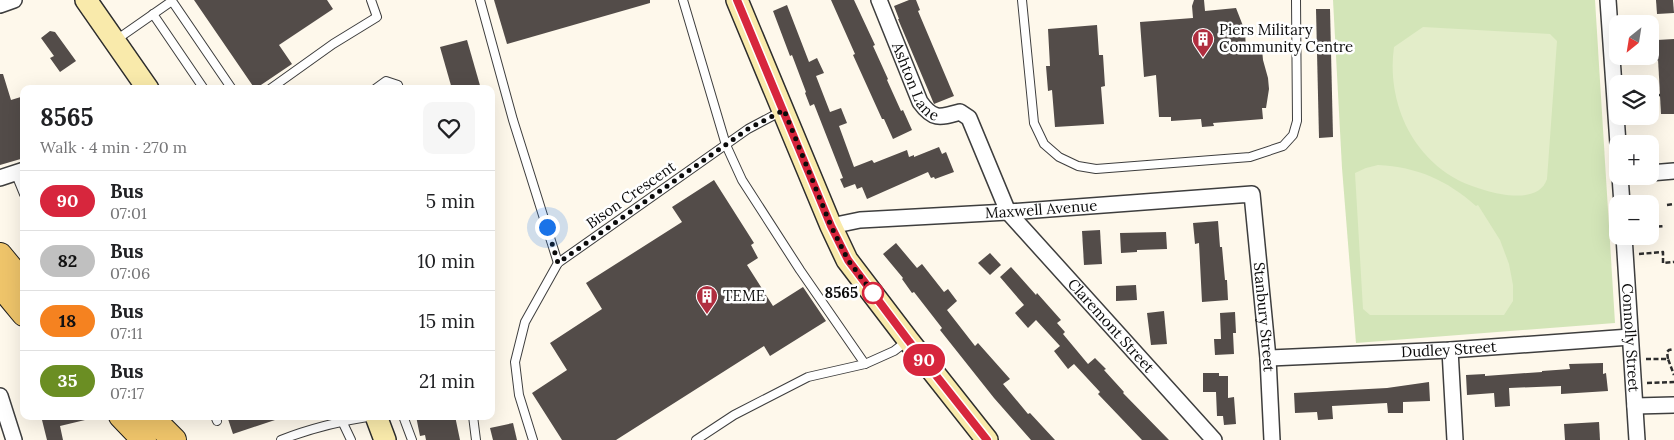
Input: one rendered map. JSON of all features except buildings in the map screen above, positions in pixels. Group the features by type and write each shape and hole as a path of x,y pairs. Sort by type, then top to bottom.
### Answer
{"main road":[{"path":"0,255 20,279"},
{"path":"0,285 20,309"},
{"path":"125,420 144,440"},
{"path":"154,420 174,440"}],"street":[{"path":"0,5 14,0"},
{"path":"86,0 145,85"},
{"path":"738,0 831,226 848,260 908,340 988,440"},
{"name":"Ashton Lane","path":"880,0 920,102 932,116 944,117 960,112 969,118 1008,212"},
{"path":"1608,0 1617,135"},
{"path":"0,178 19,171"},
{"path":"1659,172 1674,171"},
{"name":"Maxwell Avenue","path":"831,226 860,220 1008,212 1252,194"},
{"name":"Stanbury Street","path":"1252,194 1268,358 1272,440"},
{"name":"Claremont Street","path":"1008,212 1214,440"},
{"name":"Connolly Street","path":"1625,245 1637,440"},
{"name":"Dudley Street","path":"1268,358 1450,350 1630,337"},
{"path":"1450,350 1455,440"},
{"path":"0,396 14,440"},
{"path":"1635,406 1674,405"},
{"path":"376,420 385,440"}],"lane":[{"path":"114,41 173,0 229,85"},
{"path":"276,85 333,44 377,17 371,0"},
{"path":"480,0 513,120 558,263"},
{"path":"683,0 726,145 742,180 800,270 865,364"},
{"path":"1022,0 1034,124 1044,144 1059,157 1078,166 1096,169 1250,157 1283,146 1293,135 1297,121 1296,0"},
{"path":"152,14 201,85"},
{"path":"380,85 386,81 398,85"},
{"name":"Bison Crescent","path":"533,440 519,395 516,362 525,322 558,263 748,129 784,110"},
{"path":"696,440 734,415 808,377 865,364 894,351 908,340"},
{"path":"281,440 304,430 348,420"},
{"path":"405,420 412,440"},
{"path":"473,420 476,440"},
{"path":"342,421 351,440"}],"path":[{"path":"1667,206 1674,204"},
{"path":"1659,226 1665,226"},
{"path":"1639,254 1663,252 1663,263 1674,262"},
{"path":"1674,349 1667,352 1674,375"},
{"path":"1646,359 1668,359"},
{"path":"1647,383 1674,382"}],"green space":[{"path":"1333,0 1595,0 1615,323 1356,343 1342,168"},
{"path":"1423,27 1550,34 1557,41 1547,179 1541,188 1532,194 1520,196 1506,195 1479,188 1447,174 1432,162 1420,148 1406,125 1397,100 1394,87 1393,60 1394,47"},
{"path":"1378,165 1392,166 1431,176 1454,189 1476,206 1478,205 1500,240 1509,264 1513,285 1513,301 1504,315 1370,315 1363,309 1355,173"}],"bus line":[{"name":"90","path":"737,0 831,226 848,260 987,440"}],"place":[{"name":"Piers Military Community Centre","path":"1203,58"},
{"name":"8565","path":"873,293"},
{"name":"TEME","path":"707,315"}],"route":[{"path":"547,227 558,263 748,129 784,110 831,226 848,260 878,300 873,293"}]}
